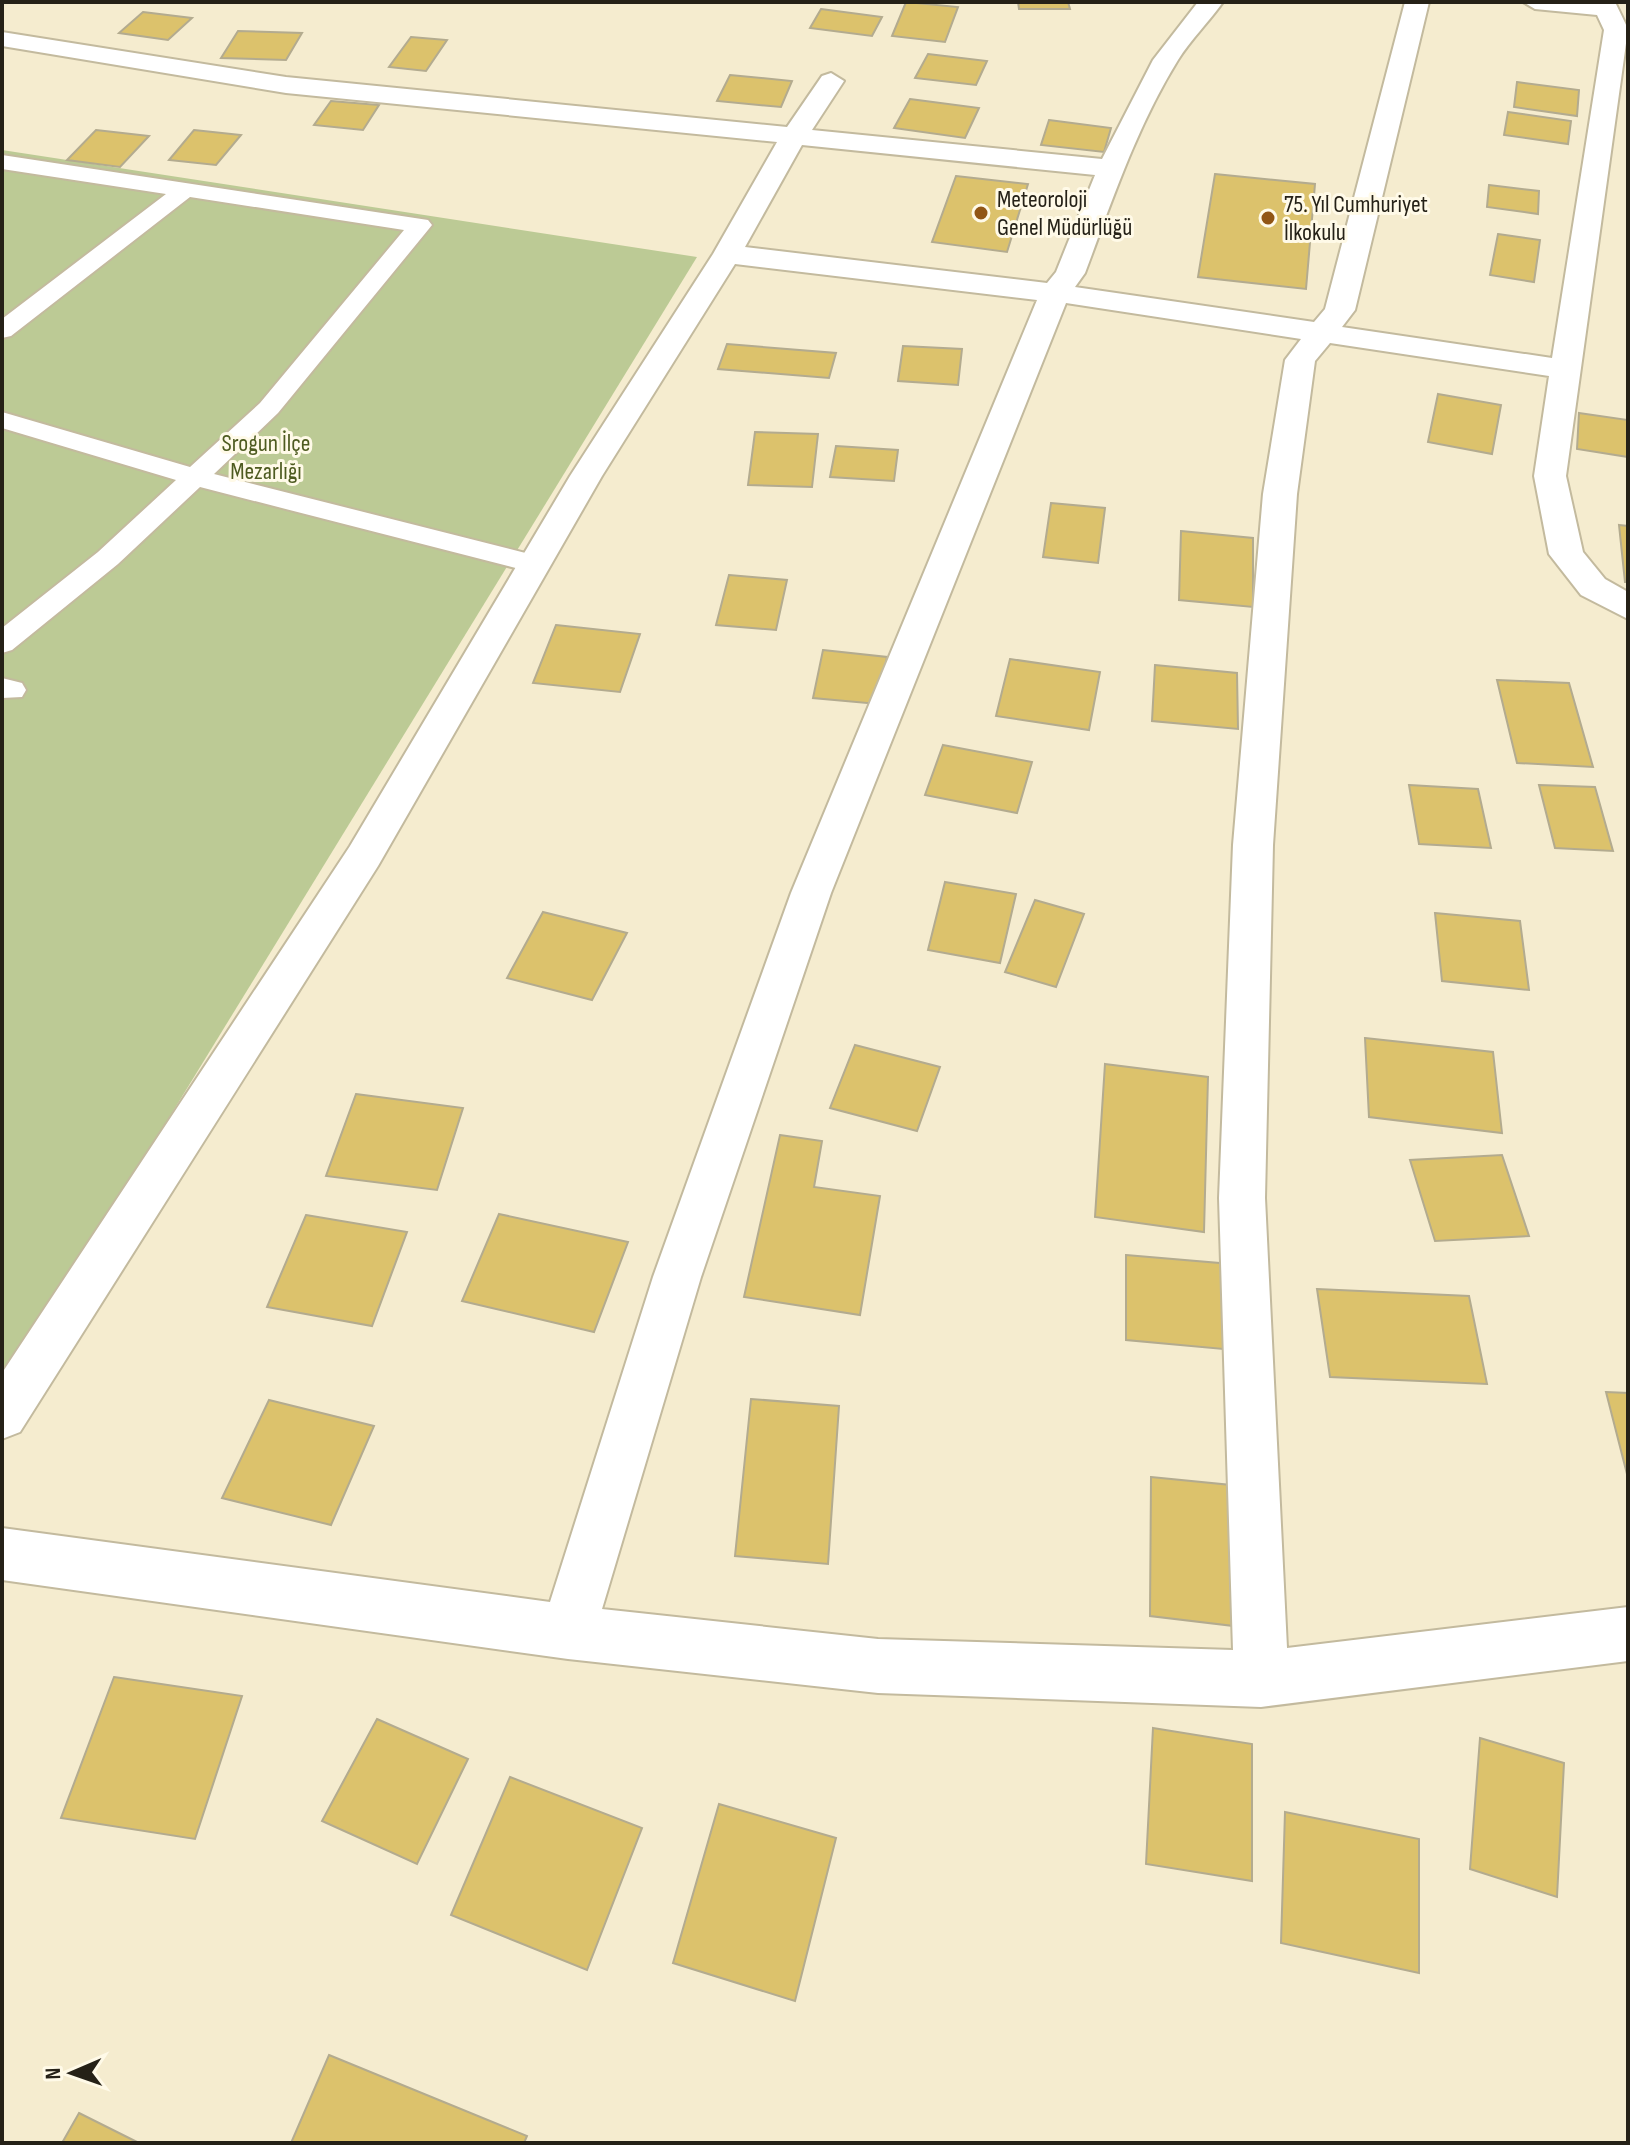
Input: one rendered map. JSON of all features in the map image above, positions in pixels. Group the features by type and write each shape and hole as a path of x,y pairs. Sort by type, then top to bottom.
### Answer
{"street":[{"path":"568,1632 677,1277 811,893 1055,293 1070,273 1111,168 1179,18 1211,2"},
{"path":"1261,1679 1242,1198 1253,845 1282,479 1300,360 1340,310 1417,2"},
{"path":"1535,2 1604,5 1616,30 1603,199 1566,369 1550,476 1566,554 1593,587 1628,607"},
{"path":"2,39 286,85 1111,168"},
{"path":"2,1416 364,856 535,564 727,254 793,138 831,81"},
{"path":"727,254 1055,293 1566,369"},
{"path":"2,1554 568,1632 878,1666 1261,1679 1628,1634"}],"lane":[{"path":"2,162 420,225 269,408 108,558 2,643"},
{"path":"2,331 185,190"},
{"path":"2,420 195,477 535,564"}],"green space":[{"name":"Srogun İlçe Mezarlığı","path":"2,150 697,257 2,1390"}],"building":[{"path":"906,2 958,7 945,42 892,36"},
{"path":"1018,2 1068,2 1070,9 1019,9"},
{"path":"821,9 882,17 872,36 810,28"},
{"path":"143,12 192,18 168,40 119,33"},
{"path":"238,31 302,33 286,60 221,58"},
{"path":"411,37 447,40 426,71 389,67"},
{"path":"928,54 987,61 976,85 915,78"},
{"path":"730,75 792,81 781,107 717,101"},
{"path":"1517,82 1579,90 1577,116 1514,107"},
{"path":"910,99 979,108 965,138 894,128"},
{"path":"331,101 379,105 363,130 314,125"},
{"path":"1508,112 1571,121 1568,144 1504,135"},
{"path":"1049,120 1111,128 1104,152 1041,145"},
{"path":"96,130 149,136 120,167 67,160"},
{"path":"194,130 241,135 216,165 169,160"},
{"path":"1215,174 1315,184 1306,289 1198,277"},
{"name":"Meteoroloji Genel Müdürlüğü","path":"956,176 1028,184 1007,252 932,242"},
{"path":"1489,185 1539,191 1538,214 1487,207"},
{"path":"1498,234 1540,240 1534,282 1490,275"},
{"path":"727,344 836,353 829,378 718,369"},
{"path":"903,346 962,349 958,385 898,381"},
{"path":"1438,394 1501,405 1492,454 1428,442"},
{"path":"1579,413 1628,420 1628,457 1577,449"},
{"path":"755,432 818,434 812,487 748,485"},
{"path":"836,446 898,450 894,481 830,477"},
{"path":"1051,503 1105,508 1098,563 1043,557"},
{"path":"1619,525 1628,526 1628,582 1625,582"},
{"path":"1181,531 1253,538 1253,607 1179,600"},
{"path":"729,575 787,580 776,630 716,625"},
{"path":"556,625 640,634 620,692 533,683"},
{"path":"823,650 887,657 878,704 813,698"},
{"path":"1010,659 1100,672 1089,730 996,716"},
{"path":"1155,665 1237,673 1238,729 1152,721"},
{"path":"1497,680 1569,683 1593,767 1517,763"},
{"path":"943,745 1032,762 1017,813 925,795"},
{"path":"1409,785 1478,789 1491,848 1419,844"},
{"path":"1539,785 1595,787 1613,851 1555,848"},
{"path":"945,882 1016,894 1000,963 928,950"},
{"path":"1035,900 1084,914 1056,987 1005,972"},
{"path":"543,912 627,933 592,1000 507,978"},
{"path":"1435,913 1520,921 1529,990 1442,981"},
{"path":"1365,1038 1493,1052 1502,1133 1369,1117"},
{"path":"855,1045 940,1067 917,1131 830,1108"},
{"path":"1105,1064 1208,1077 1204,1232 1095,1217"},
{"path":"356,1094 463,1108 437,1190 326,1176"},
{"path":"780,1135 822,1141 814,1187 880,1196 860,1315 744,1297"},
{"path":"1502,1155 1529,1236 1435,1241 1410,1160"},
{"path":"499,1214 628,1242 594,1332 462,1301"},
{"path":"306,1215 407,1232 372,1326 267,1307"},
{"path":"1126,1255 1231,1264 1234,1350 1126,1340"},
{"path":"1317,1289 1469,1296 1487,1384 1330,1377"},
{"path":"1606,1392 1628,1393 1628,1478"},
{"path":"751,1399 839,1406 828,1564 735,1556"},
{"path":"269,1400 374,1426 331,1525 222,1498"},
{"path":"1151,1477 1231,1485 1234,1626 1150,1616"},
{"path":"114,1677 242,1696 195,1839 61,1818"},
{"path":"377,1719 468,1759 417,1864 322,1821"},
{"path":"1153,1728 1252,1744 1252,1881 1146,1864"},
{"path":"1480,1738 1564,1763 1557,1897 1470,1869"},
{"path":"510,1777 642,1828 587,1970 451,1915"},
{"path":"719,1804 836,1838 795,2001 673,1963"},
{"path":"1285,1812 1419,1839 1419,1973 1281,1943"},
{"path":"329,2055 527,2136 524,2143 291,2143"},
{"path":"79,2113 139,2143 62,2143"}],"place":[{"name":"Meteoroloji Genel Müdürlüğü","path":"981,213"},
{"name":"75. Yıl Cumhuriyet İlkokulu","path":"1268,218"}]}
